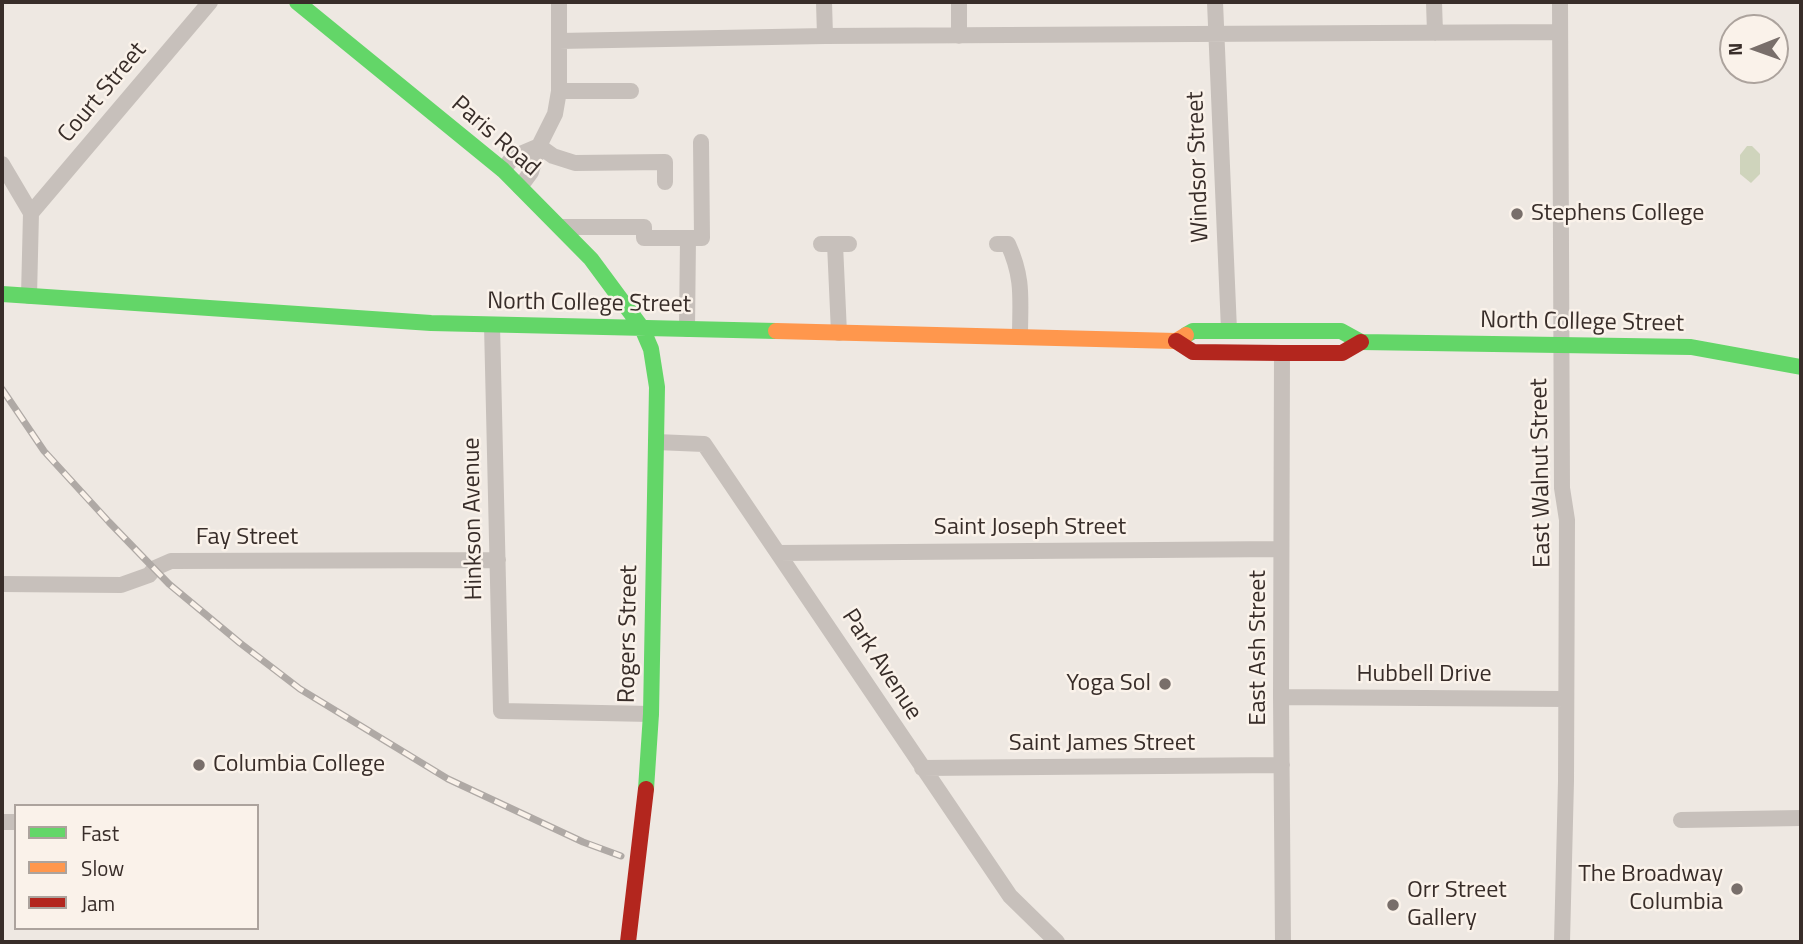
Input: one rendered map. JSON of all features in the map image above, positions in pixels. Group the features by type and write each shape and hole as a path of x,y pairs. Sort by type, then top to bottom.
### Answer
{"main road":[{"name":"Paris Road","path":"297,2 503,170 592,259 642,328"},
{"name":"North College Street","path":"2,295 492,325 1176,341 1194,331 1341,331 1361,342 1691,347 1801,367"},
{"name":"Rogers Street","path":"628,942 647,777 651,713 657,387 651,349 642,328"},
{"name":"North College Street","path":"1176,341 1193,352 1282,353 1342,353 1361,342"}],"street":[{"name":"Court Street","path":"31,213 210,2"},
{"path":"520,187 531,172 539,146 555,114 559,92 559,2"},
{"path":"824,2 825,36"},
{"path":"959,2 960,36"},
{"name":"Windsor Street","path":"1215,2 1229,330"},
{"path":"1434,2 1435,33"},
{"name":"East Walnut Street","path":"1560,2 1562,488 1567,520 1562,942"},
{"path":"559,41 825,36 1560,32"},
{"path":"559,92 631,90"},
{"path":"560,227 644,227 643,238 702,238 701,142"},
{"path":"503,170 513,157 539,146"},
{"path":"539,146 564,161 575,163 665,162 665,182"},
{"path":"2,164 31,213 29,296"},
{"path":"687,329 688,238"},
{"path":"835,244 839,333"},
{"path":"997,244 1008,244 1018,265 1021,287 1020,337"},
{"name":"Hinkson Avenue","path":"492,325 501,712 651,713"},
{"name":"East Ash Street","path":"1282,353 1283,942"},
{"name":"Park Avenue","path":"656,442 704,444 1010,896 1057,942"},
{"name":"Saint Joseph Street","path":"779,552 1281,549"},
{"name":"Fay Street","path":"2,584 121,585 149,575 155,568 172,561 498,561"},
{"name":"Hubbell Drive","path":"1281,697 1566,699"},
{"name":"Saint James Street","path":"922,768 1282,765"},
{"path":"1681,820 1801,818"}],"green space":[{"path":"1747,146 1752,146 1760,154 1760,174 1751,183 1740,174 1740,155"}],"railway":[{"path":"2,389 44,451 169,584 300,689 448,779 583,842 621,856"}],"traffic: fast":[{"path":"297,2 503,170 591,259 642,328 651,349 657,387 651,714 646,789"},
{"path":"2,294 431,323 776,331"},
{"path":"1186,335 1193,331 1341,331 1361,342 1691,347 1801,367"}],"traffic: slow":[{"path":"776,331 1176,341 1186,335"}],"traffic: jam":[{"path":"1176,341 1193,352 1282,353 1342,353 1361,342"},
{"path":"628,942 646,789"}],"place":[{"name":"Stephens College","path":"1517,214"},
{"name":"Yoga Sol","path":"1165,684"},
{"name":"Columbia College","path":"199,765"},
{"name":"The Broadway Columbia","path":"1737,889"},
{"name":"Orr Street Gallery","path":"1393,905"}]}
